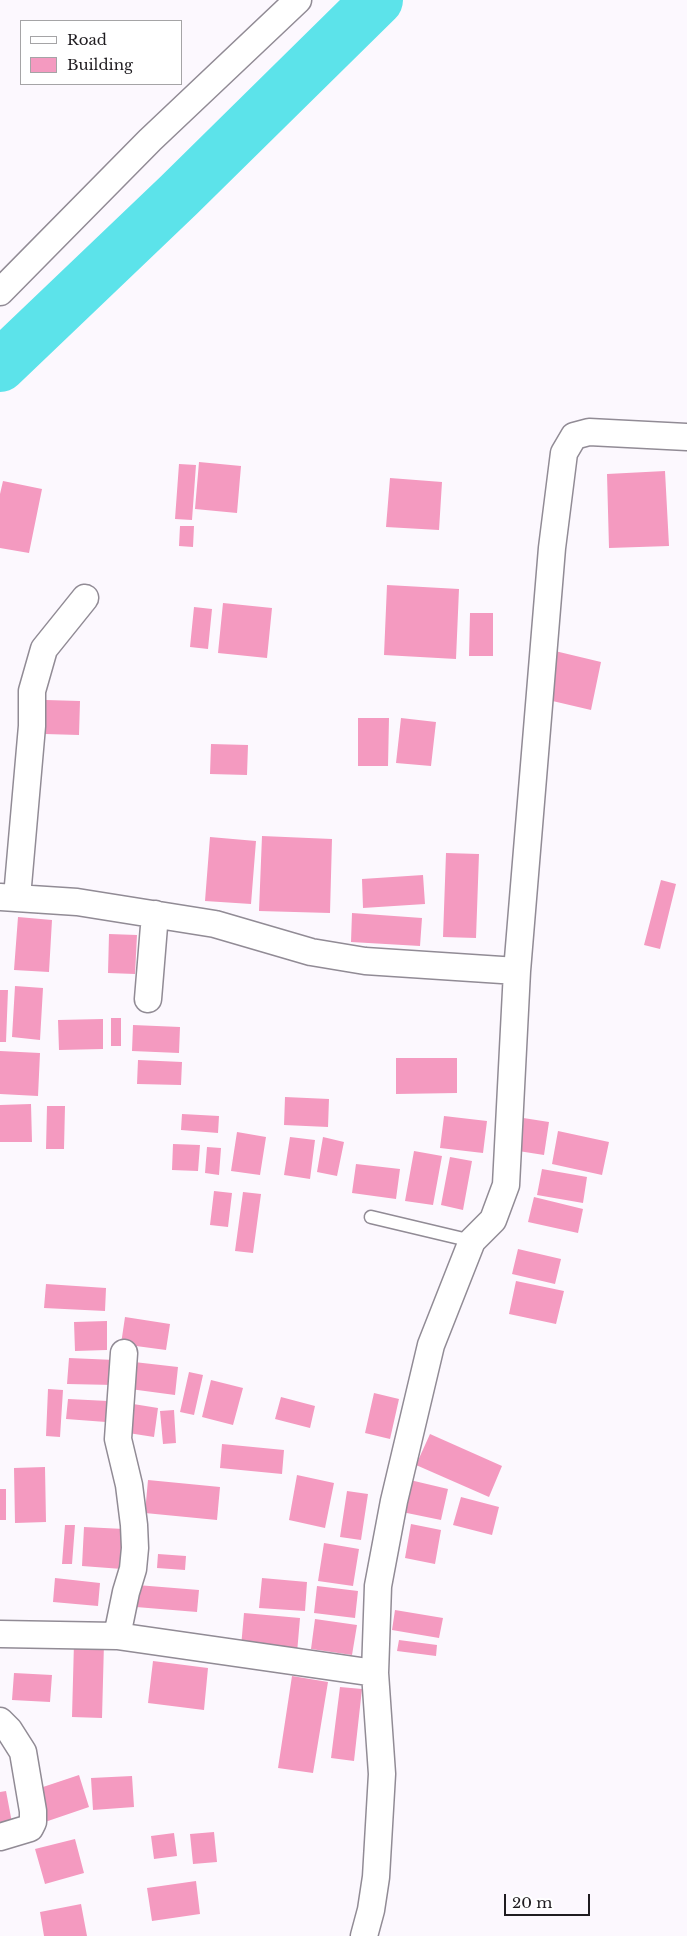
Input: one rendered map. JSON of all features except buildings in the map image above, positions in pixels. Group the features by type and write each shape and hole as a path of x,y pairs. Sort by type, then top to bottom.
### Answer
{"street":[{"path":"0,292 150,140 298,0"},
{"path":"364,1936 371,1910 376,1876 382,1774 375,1673 378,1586 394,1501 431,1345 472,1241 493,1220 506,1185 517,971 552,548 564,452 574,436 589,432 687,437"},
{"path":"85,598 44,649 32,691 32,726 8,897 77,902 215,924 311,952 365,961 517,971"},
{"path":"148,1000 155,914"},
{"path":"117,1636 136,1548 129,1485 118,1439 124,1353"},
{"path":"0,1634 117,1636 375,1673"},
{"path":"0,1721 9,1730 23,1752 33,1811 33,1822 30,1828 0,1837"}],"lane":[{"path":"371,1217 472,1241"}],"waterway":[{"path":"0,366 179,195 377,0"}]}
